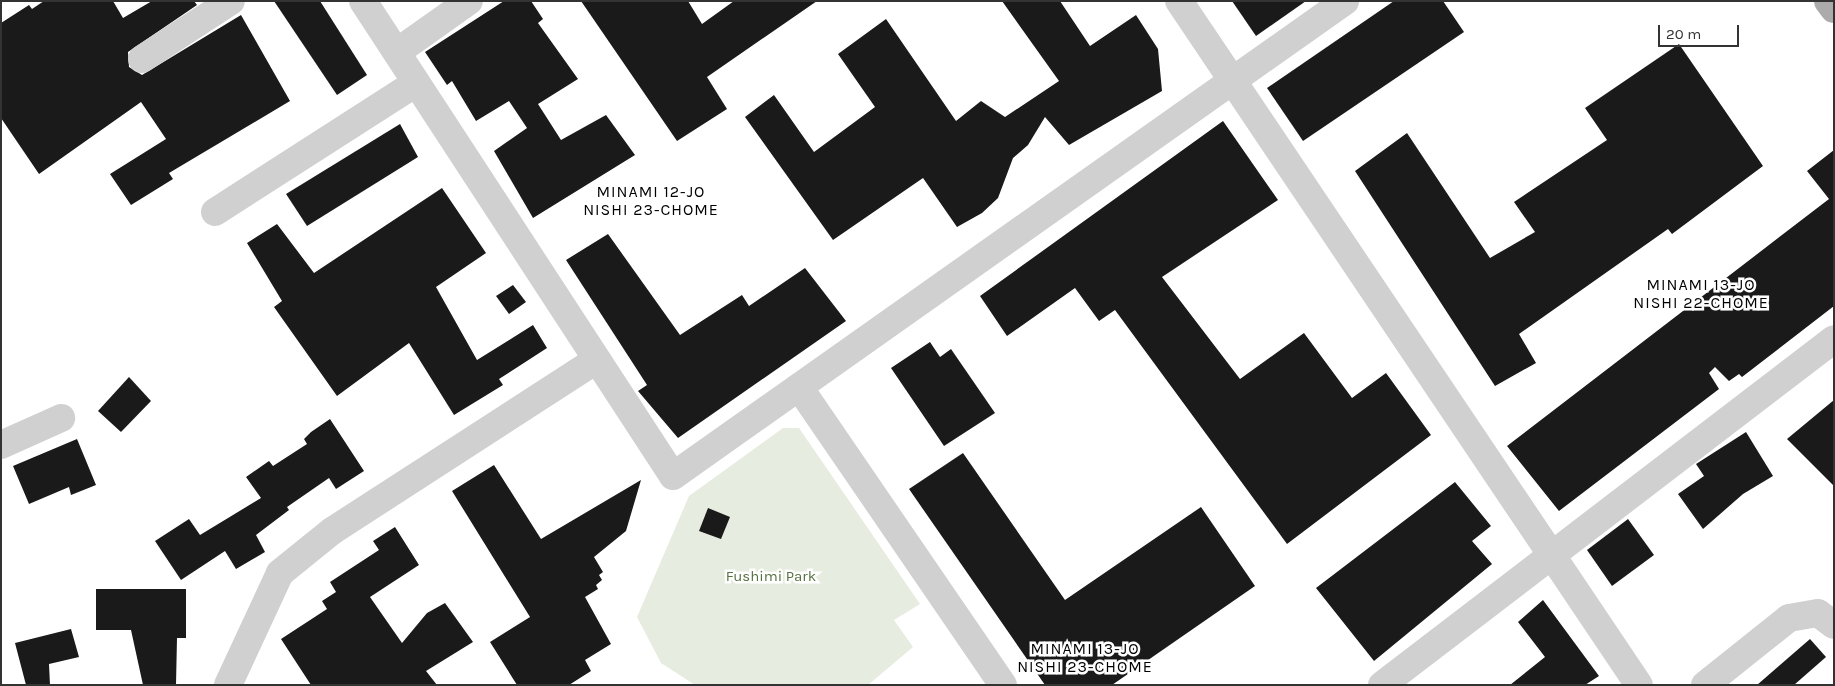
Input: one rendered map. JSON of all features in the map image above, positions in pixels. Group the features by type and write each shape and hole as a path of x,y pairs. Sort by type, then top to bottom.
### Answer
{"main road":[{"path":"1828,1 1834,9"}],"street":[{"path":"142,59 231,1"},
{"path":"363,1 595,361 672,476 1345,1"},
{"path":"397,52 469,1"},
{"path":"1179,1 1639,685"},
{"path":"215,212 416,83"},
{"path":"1382,685 1834,339"},
{"path":"228,685 280,573 332,531 595,361"},
{"path":"799,387 1003,685"},
{"path":"1,445 61,418"},
{"path":"1705,685 1789,618 1818,613 1834,625"}],"green space":[{"name":"Fushimi Park","path":"783,428 799,428 920,604 894,620 913,647 868,685 695,685 661,663 637,617 689,496"}],"building":[{"path":"44,1 113,1 123,18 152,1 194,1 197,5 128,52 129,67 142,75 241,15 290,101 169,173 173,179 131,205 110,174 166,139 141,102 39,174 1,118 1,23 29,5 32,9"},
{"path":"274,1 320,1 367,75 337,95"},
{"path":"504,1 531,1 543,19 538,23 578,79 538,104 561,140 606,115 635,155 533,218 494,151 527,128 509,101 476,121 452,81 447,85 425,52"},
{"path":"581,1 688,1 702,24 734,1 817,1 707,77 727,109 677,141"},
{"path":"1002,1 1060,1 1090,46 1136,15 1158,49 1162,91 1069,145 1045,117 1028,145 1013,158 998,198 982,213 957,227 923,178 833,240 745,117 774,95 814,152 875,107 838,54 886,19 956,121 981,101 1005,117 1059,81"},
{"path":"1232,1 1306,1 1256,36"},
{"path":"1394,1 1443,1 1464,32 1303,141 1267,88"},
{"path":"1679,44 1763,166 1672,234 1668,229 1519,334 1536,363 1495,386 1355,171 1407,133 1490,258 1535,232 1514,202 1607,140 1585,108"},
{"path":"1223,121 1278,200 1162,277 1240,379 1304,333 1352,398 1386,373 1431,435 1287,544 1115,310 1099,321 1075,288 1007,336 980,296"},
{"path":"400,124 418,157 307,226 286,194"},
{"path":"1834,150 1834,306 1742,377 1739,374 1729,381 1715,367 1709,373 1719,389 1559,511 1507,446 1829,199 1807,171"},
{"path":"442,188 486,253 436,287 477,360 533,325 547,348 499,379 503,385 454,415 409,343 337,396 274,307 282,301 247,243 277,224 314,273"},
{"path":"608,234 680,335 742,295 749,306 805,268 846,321 678,438 638,391 647,385 566,260"},
{"path":"513,285 526,302 509,314 496,296"},
{"path":"930,342 940,357 951,349 995,413 944,446 891,368"},
{"path":"129,377 151,401 121,432 98,411"},
{"path":"1834,400 1834,486 1787,439"},
{"path":"330,419 364,471 336,489 329,478 287,507 289,510 256,535 265,552 236,569 225,551 181,580 155,541 189,519 200,535 261,498 246,477 269,461 273,466 307,444 304,439"},
{"path":"1746,432 1773,476 1743,494 1703,529 1678,494 1704,476 1696,464"},
{"path":"77,439 96,485 71,495 69,487 29,504 13,466"},
{"path":"963,453 1065,600 1201,507 1255,586 1112,685 1045,685 909,489"},
{"path":"494,465 541,539 641,480 626,531 594,557 603,572 599,575 602,580 596,585 598,589 585,597 611,644 585,660 591,671 569,685 517,685 490,642 530,617 452,491"},
{"path":"1455,482 1491,526 1472,541 1492,564 1374,661 1316,588"},
{"path":"708,508 730,517 721,539 699,531"},
{"path":"1628,519 1654,555 1612,586 1587,550"},
{"path":"395,527 419,565 370,597 402,643 427,613 445,603 473,642 426,671 437,685 311,685 281,639 327,609 322,601 336,592 330,582 379,550 373,541"},
{"path":"96,589 186,589 186,638 177,638 176,685 143,685 131,630 96,630"},
{"path":"1543,600 1599,676 1585,685 1510,685 1545,657 1518,622"},
{"path":"71,629 79,657 49,664 50,685 26,685 15,643"},
{"path":"1810,639 1826,657 1794,685 1757,685"}],"district":[{"name":"MINAMI 12-JO NISHI 23-CHOME","path":"651,201"},
{"name":"MINAMI 13-JO NISHI 22-CHOME","path":"1701,294"},
{"name":"MINAMI 13-JO NISHI 23-CHOME","path":"1085,658"}]}
